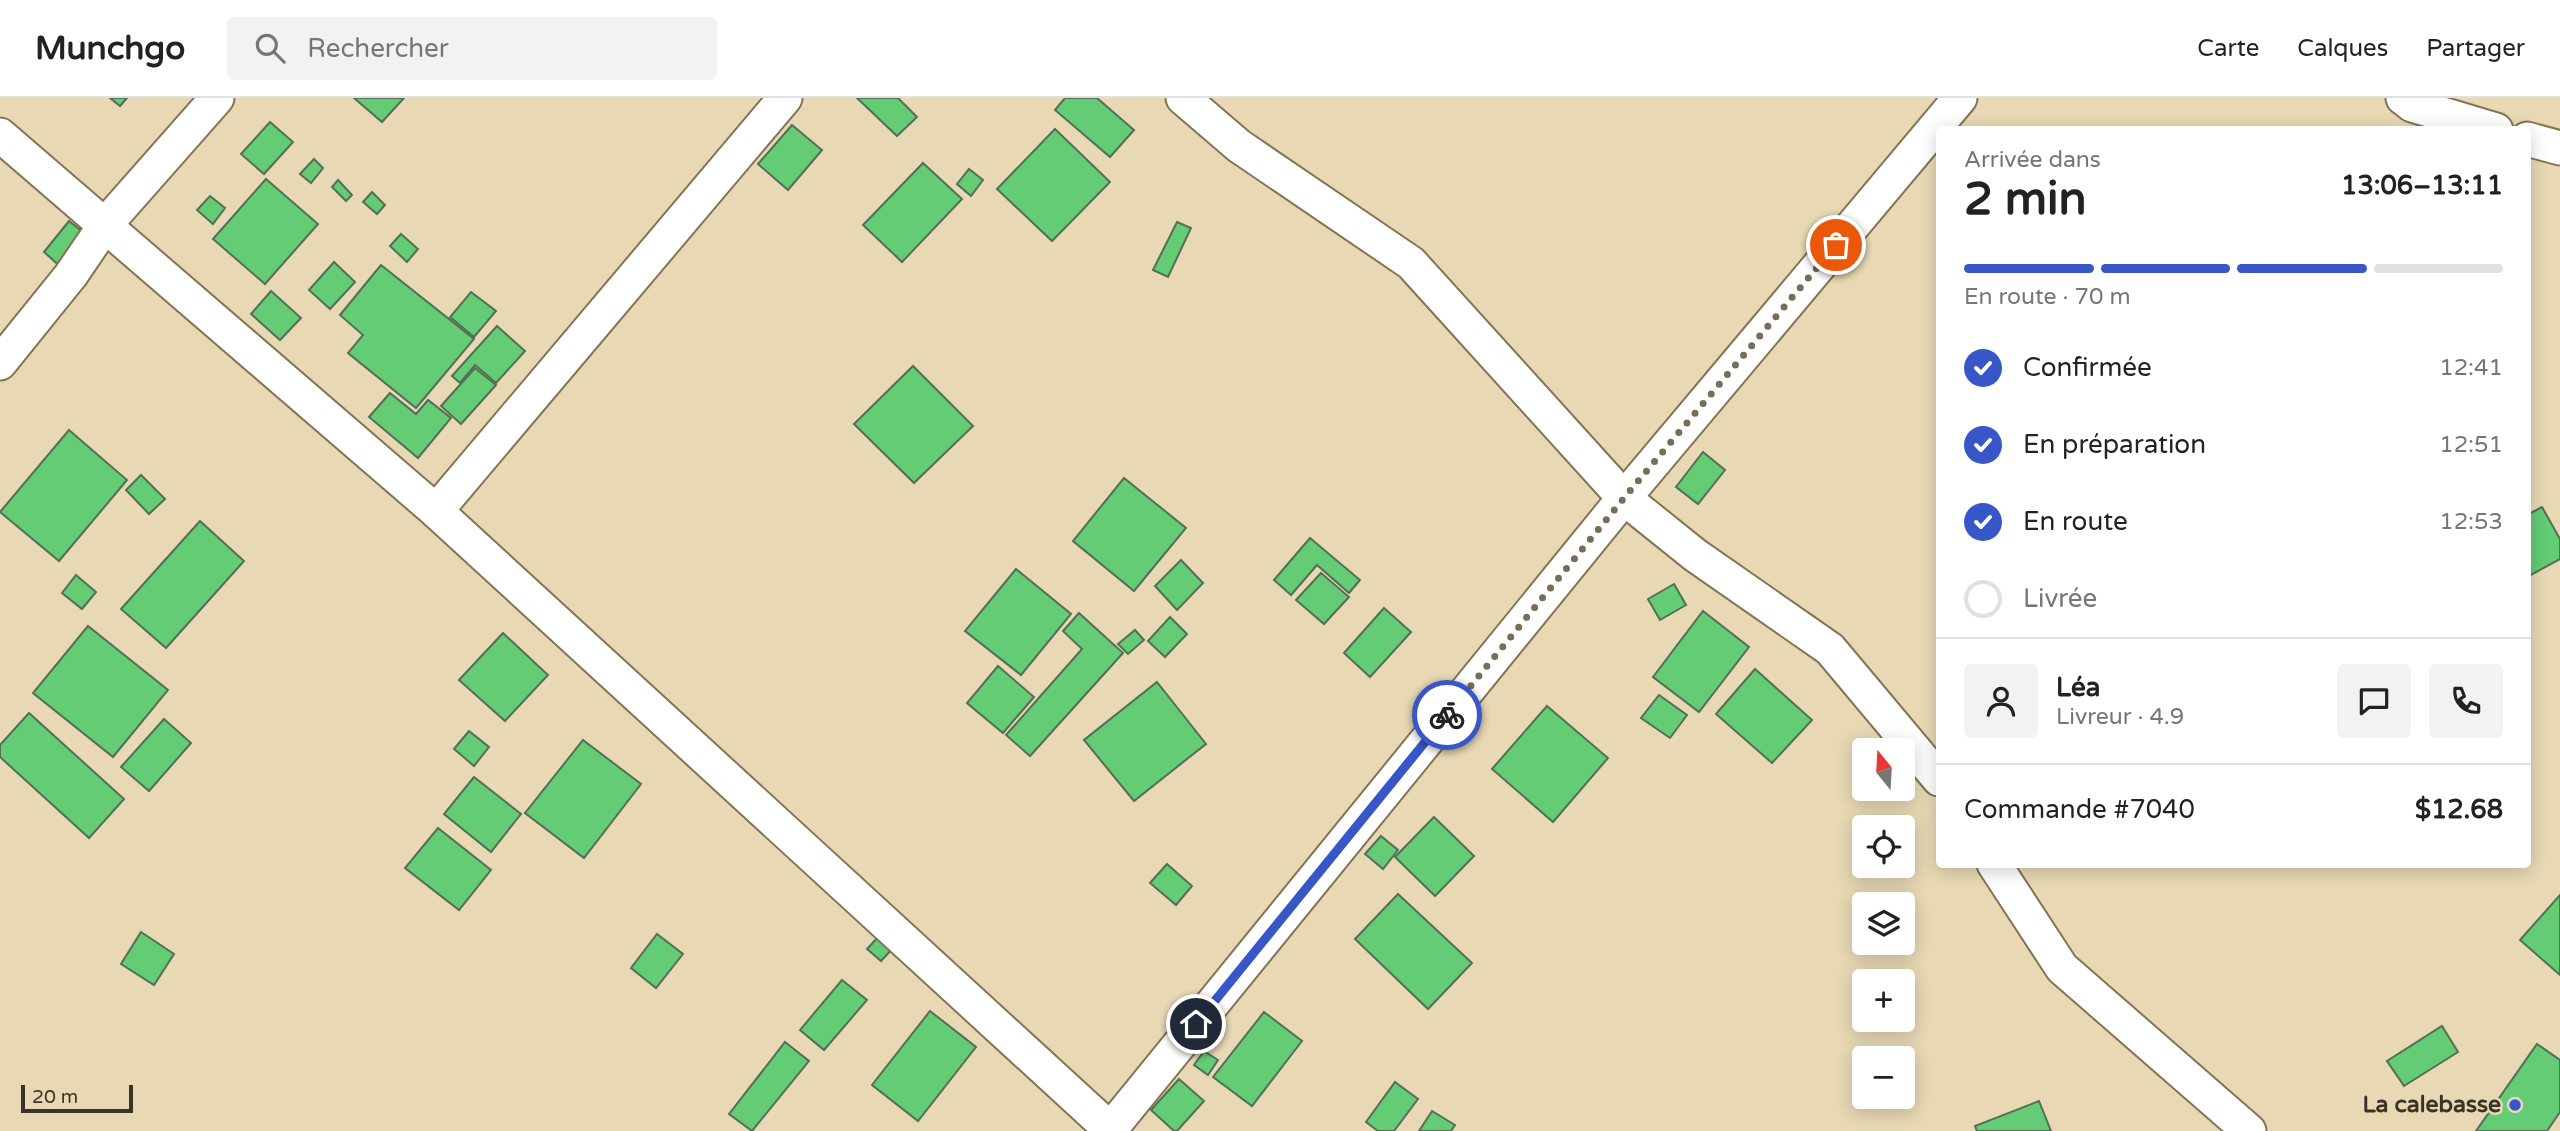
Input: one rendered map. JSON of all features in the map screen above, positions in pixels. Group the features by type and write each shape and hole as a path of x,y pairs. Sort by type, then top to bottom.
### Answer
{"street":[{"path":"0,362 71,275 105,225 217,98"},
{"path":"436,511 785,98"},
{"path":"1183,98 1239,146 1411,264 1624,498 1695,555 1829,649 1936,775"},
{"path":"1936,126 1960,98"},
{"path":"2403,98 2412,105 2483,126"},
{"path":"0,135 436,511 1110,1130 1624,498 1936,127"},
{"path":"2531,140 2560,148"},
{"path":"1997,868 2062,968 2249,1131"}],"building":[{"path":"110,98 127,98 120,106"},
{"path":"354,98 404,98 382,122"},
{"path":"857,98 898,98 917,117 897,136"},
{"path":"1065,98 1097,98 1134,130 1110,157 1055,110"},
{"path":"270,122 293,142 264,174 241,154"},
{"path":"792,125 822,150 788,190 758,164"},
{"path":"1055,129 1110,182 1052,241 997,189"},
{"path":"314,159 323,168 311,183 300,174"},
{"path":"923,163 962,199 902,262 863,225"},
{"path":"969,169 983,180 971,196 957,184"},
{"path":"266,179 318,224 265,284 213,239"},
{"path":"338,180 352,195 346,201 332,187"},
{"path":"372,192 385,205 377,214 363,202"},
{"path":"210,196 225,208 213,224 197,210"},
{"path":"69,221 88,236 62,268 44,252"},
{"path":"1177,222 1191,228 1168,277 1153,270"},
{"path":"401,234 418,249 407,262 390,246"},
{"path":"334,262 355,282 330,309 309,290"},
{"path":"381,265 474,339 416,408 348,353 363,335 340,315"},
{"path":"271,291 301,318 280,340 251,314"},
{"path":"471,292 496,311 474,337 450,317"},
{"path":"497,326 525,351 496,383 475,365 460,383 452,376"},
{"path":"913,366 973,426 914,483 854,424"},
{"path":"475,368 496,385 461,424 441,406"},
{"path":"390,393 416,414 428,400 451,418 418,458 369,417"},
{"path":"69,430 127,480 59,561 0,512"},
{"path":"1703,452 1725,470 1698,504 1676,487"},
{"path":"141,475 165,499 149,514 126,490"},
{"path":"1124,478 1186,528 1134,591 1073,541"},
{"path":"2542,507 2560,539 2560,559 2531,575 2531,513"},
{"path":"200,521 244,561 166,648 121,609"},
{"path":"1310,538 1360,580 1349,593 1317,565 1291,595 1274,580"},
{"path":"1181,560 1203,583 1177,610 1155,586"},
{"path":"1016,569 1071,614 1021,675 965,631"},
{"path":"1321,573 1349,597 1324,624 1296,600"},
{"path":"76,575 96,592 82,609 62,593"},
{"path":"1674,584 1686,605 1660,620 1648,599"},
{"path":"1384,608 1411,632 1370,677 1344,653"},
{"path":"1703,611 1749,647 1699,712 1653,677"},
{"path":"1079,613 1123,653 1030,756 1006,735 1082,649 1063,631"},
{"path":"1170,617 1187,634 1165,657 1148,641"},
{"path":"88,626 168,690 113,757 33,693"},
{"path":"1135,630 1144,640 1128,654 1118,644"},
{"path":"503,633 548,675 505,721 459,680"},
{"path":"998,666 1034,697 1003,733 967,703"},
{"path":"1755,669 1812,720 1772,763 1716,714"},
{"path":"1157,682 1206,744 1134,801 1084,740"},
{"path":"1659,695 1687,715 1670,738 1641,718"},
{"path":"1547,706 1608,758 1553,822 1492,769"},
{"path":"29,713 124,799 89,838 0,757 0,745"},
{"path":"164,719 191,743 149,791 121,767"},
{"path":"469,731 489,747 474,766 454,749"},
{"path":"583,740 641,784 584,858 525,813"},
{"path":"474,777 521,814 491,852 444,814"},
{"path":"1434,817 1474,856 1435,896 1395,857"},
{"path":"438,828 491,870 459,910 405,868"},
{"path":"1381,836 1398,850 1383,869 1365,854"},
{"path":"1167,864 1192,886 1176,905 1150,883"},
{"path":"1398,894 1472,963 1428,1009 1355,939"},
{"path":"2560,895 2560,975 2520,940"},
{"path":"141,932 174,954 154,985 121,964"},
{"path":"657,934 683,954 656,988 631,968"},
{"path":"880,935 894,947 881,961 867,949"},
{"path":"842,980 867,1000 824,1050 800,1030"},
{"path":"930,1011 976,1047 918,1121 872,1085"},
{"path":"1264,1012 1302,1041 1252,1106 1213,1077"},
{"path":"2442,1026 2458,1052 2404,1086 2387,1061"},
{"path":"785,1042 809,1061 752,1131 729,1114"},
{"path":"2537,1044 2560,1060 2560,1112 2547,1131 2476,1131"},
{"path":"1204,1051 1218,1060 1208,1075 1194,1065"},
{"path":"1179,1079 1204,1101 1177,1131 1174,1131 1151,1110"},
{"path":"1395,1082 1418,1099 1394,1131 1378,1131 1366,1122"},
{"path":"2039,1101 2051,1131 1977,1131 1975,1126"},
{"path":"1432,1111 1455,1125 1451,1131 1419,1131"}],"way so far":[{"path":"1447,715 1836,245"}],"place":[{"name":"La calebasse","path":"2515,1105"}],"route":[{"path":"1196,1024 1447,715"}]}
